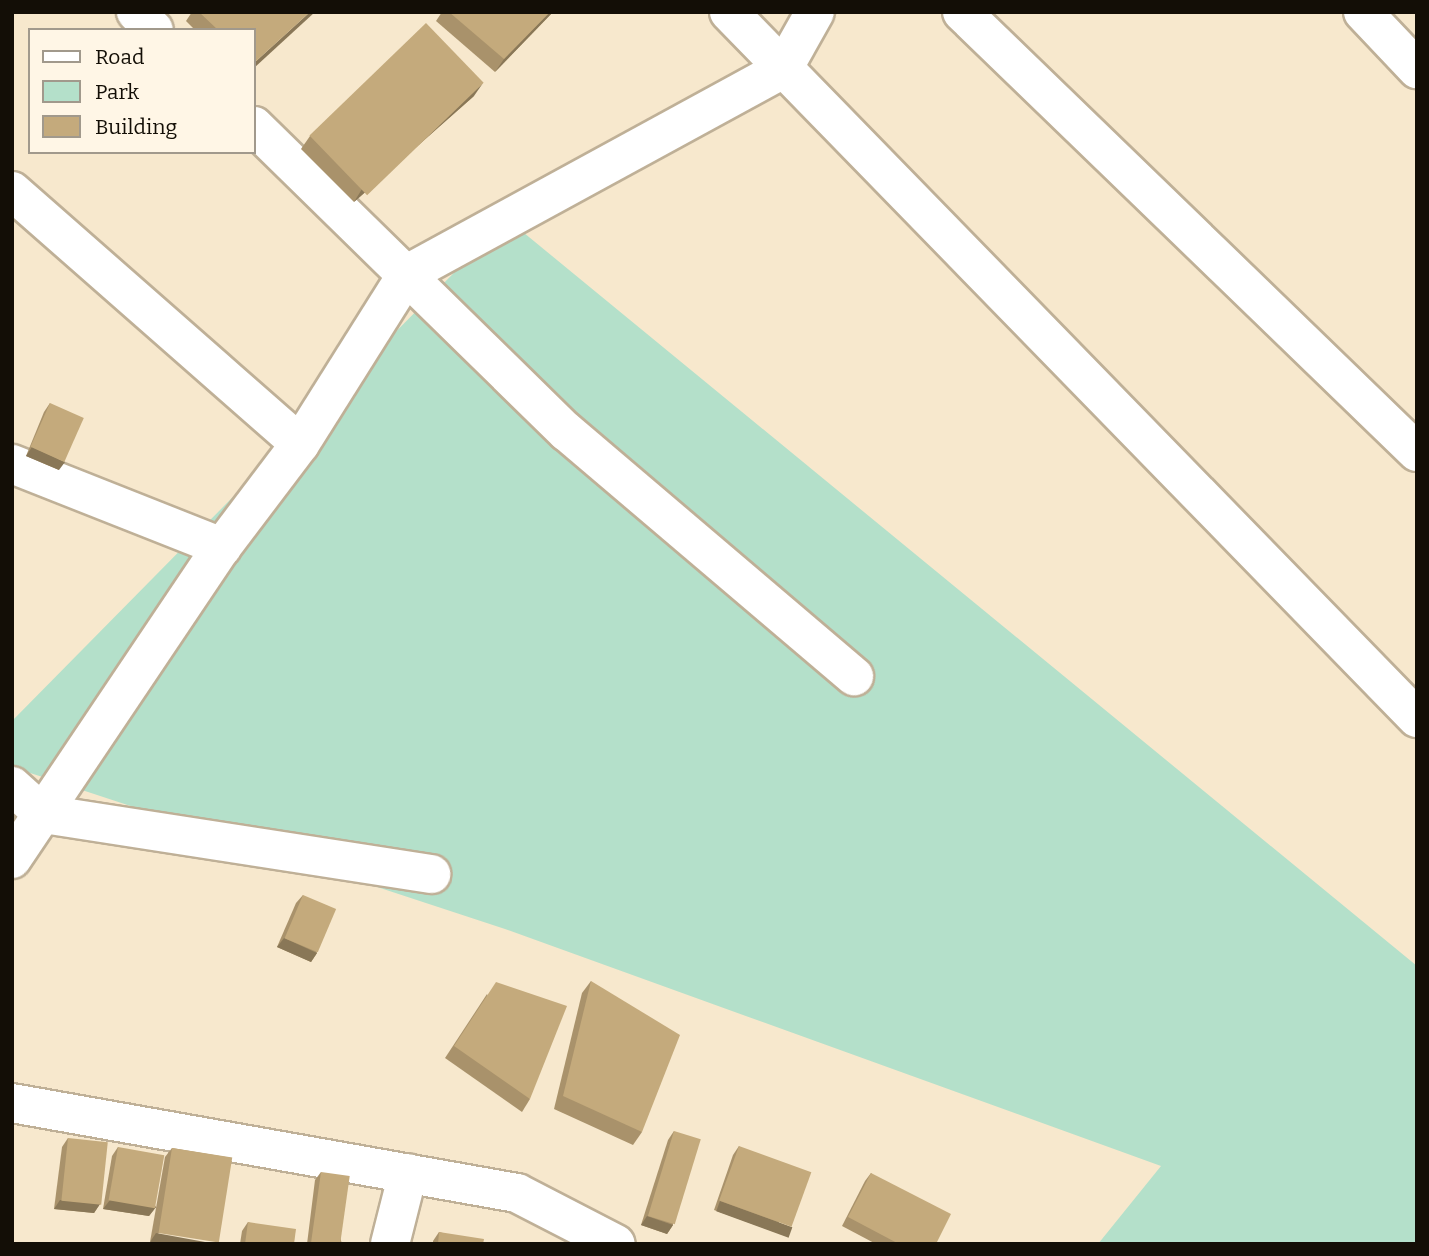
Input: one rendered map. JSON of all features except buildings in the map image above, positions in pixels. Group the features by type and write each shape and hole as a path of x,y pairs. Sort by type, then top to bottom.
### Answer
{"street":[{"path":"136,12 152,28"},
{"path":"729,12 1417,718"},
{"path":"12,859 222,547 300,444 407,274 783,69 815,12"},
{"path":"962,12 1417,452"},
{"path":"1363,12 1417,69"},
{"path":"256,128 567,432 854,676"},
{"path":"12,191 300,444"},
{"path":"12,464 222,547"},
{"path":"12,786 43,814 430,874"},
{"path":"12,1103 517,1193 616,1244"},
{"path":"390,1244 408,1173"}],"green space":[{"path":"507,219 1417,966 1417,1244 1098,1244 1161,1166 505,929 12,767 12,721"}]}
